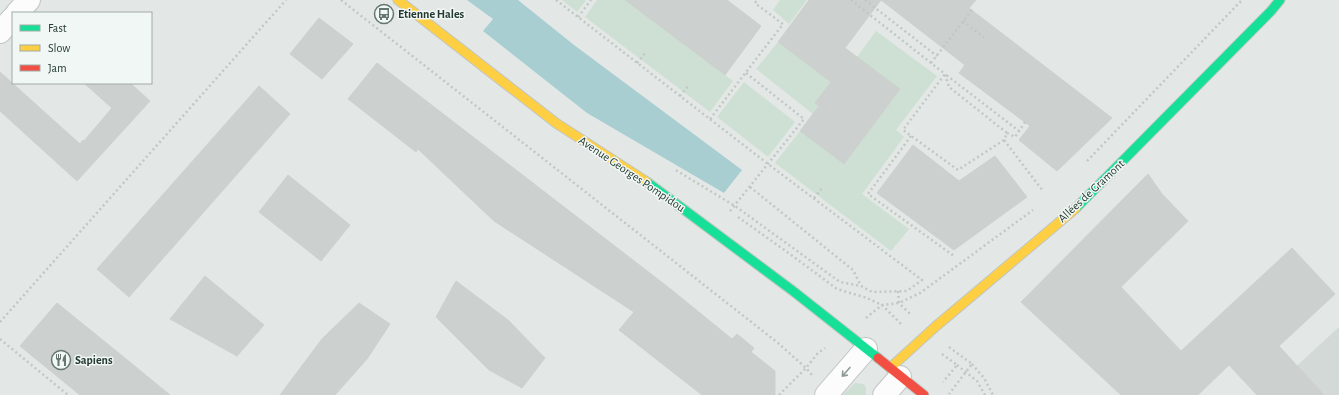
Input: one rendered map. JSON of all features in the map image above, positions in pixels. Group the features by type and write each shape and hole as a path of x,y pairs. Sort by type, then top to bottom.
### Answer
{"main road":[{"name":"Avenue Georges Pompidou","path":"398,0 556,123 645,180 793,291 924,395"},
{"name":"Allées de Gramont","path":"895,373 935,327 1083,202 1256,27 1280,0"}],"street":[{"path":"18,12 29,0"},
{"path":"0,32 12,19"},
{"path":"826,394 866,350"},
{"path":"884,395 895,373"}],"path":[{"path":"0,322 286,0"},
{"path":"341,0 778,343 806,368 826,394"},
{"path":"556,0 768,164 922,280 907,291 872,292 861,286 840,282 735,206 669,166"},
{"path":"578,17 591,0"},
{"path":"710,119 783,24 755,3 757,0"},
{"path":"851,0 1019,131"},
{"path":"865,0 937,56"},
{"path":"1084,163 1242,0"},
{"path":"932,63 972,10"},
{"path":"963,21 986,39"},
{"path":"637,62 646,52"},
{"path":"730,211 804,119 746,73"},
{"path":"945,74 949,87 1015,137 1025,122"},
{"path":"945,74 903,130 958,170 1004,140 1007,132"},
{"path":"680,96 689,85"},
{"path":"911,136 868,194 954,256"},
{"path":"1004,140 1043,191"},
{"path":"750,187 853,270 861,286"},
{"path":"814,198 824,187"},
{"path":"779,395 806,368 818,353 882,305 899,303 920,293 1036,207"},
{"path":"0,339 68,395"},
{"path":"961,357 972,364 984,378 993,395"},
{"path":"948,395 972,364"},
{"path":"957,365 977,381 985,395"}],"shaded area":[{"path":"1339,327 1339,395 1265,395"}],"green space":[{"path":"562,0 586,0 577,12"},
{"path":"597,0 625,0 733,81 710,112 585,17"},
{"path":"780,0 807,0 789,24 773,10"},
{"path":"876,31 937,76 896,130 904,137 862,194 909,229 891,251 775,163 800,131 844,164 900,89 857,57"},
{"path":"778,42 831,82 815,103 819,106 813,114 756,69"},
{"path":"744,82 795,122 768,157 717,117"},
{"path":"855,383 864,384 866,388 866,395 842,395"}],"water":[{"path":"467,0 518,0 574,45 742,170 724,193 587,113 483,31 493,19"}],"building":[{"path":"625,0 727,0 761,26 725,75"},
{"path":"809,0 881,0 845,48 900,89 844,164 800,131 819,106 815,103 831,82 778,42"},
{"path":"881,0 976,0 969,8 1112,118 1057,171 1019,140 1030,126 959,73 965,65"},
{"path":"319,18 353,44 322,79 290,54"},
{"path":"377,63 668,287 732,339 737,334 754,348 751,352 775,371 775,395 702,395 619,330 634,312 494,221 418,149 416,152 348,99"},
{"path":"0,72 80,144 112,108 85,84 131,84 150,101 77,181 0,111"},
{"path":"259,86 290,114 129,297 97,269"},
{"path":"913,145 959,181 995,156 1027,197 954,250 877,193"},
{"path":"1148,174 1162,194 1188,221 1121,287 1181,351 1292,248 1335,294 1279,346 1324,395 1257,395 1229,365 1198,395 1121,395 1021,302"},
{"path":"288,175 350,225 321,261 259,212"},
{"path":"205,276 264,325 237,356 170,319"},
{"path":"456,281 508,320 545,358 522,388 489,370 436,317"},
{"path":"57,303 170,395 80,395 20,346"},
{"path":"359,303 390,324 367,359 335,395 280,395 322,339"}],"traffic: fast":[{"path":"1076,208 1271,11 1280,0"},
{"path":"647,182 793,291 878,358"}],"traffic: slow":[{"path":"398,0 556,123 647,182"},
{"path":"890,368 935,327 1076,208"}],"traffic: jam":[{"path":"878,358 924,395"}],"place":[{"name":"Etienne Hales","path":"384,14"},
{"name":"Sapiens","path":"61,360"}]}
